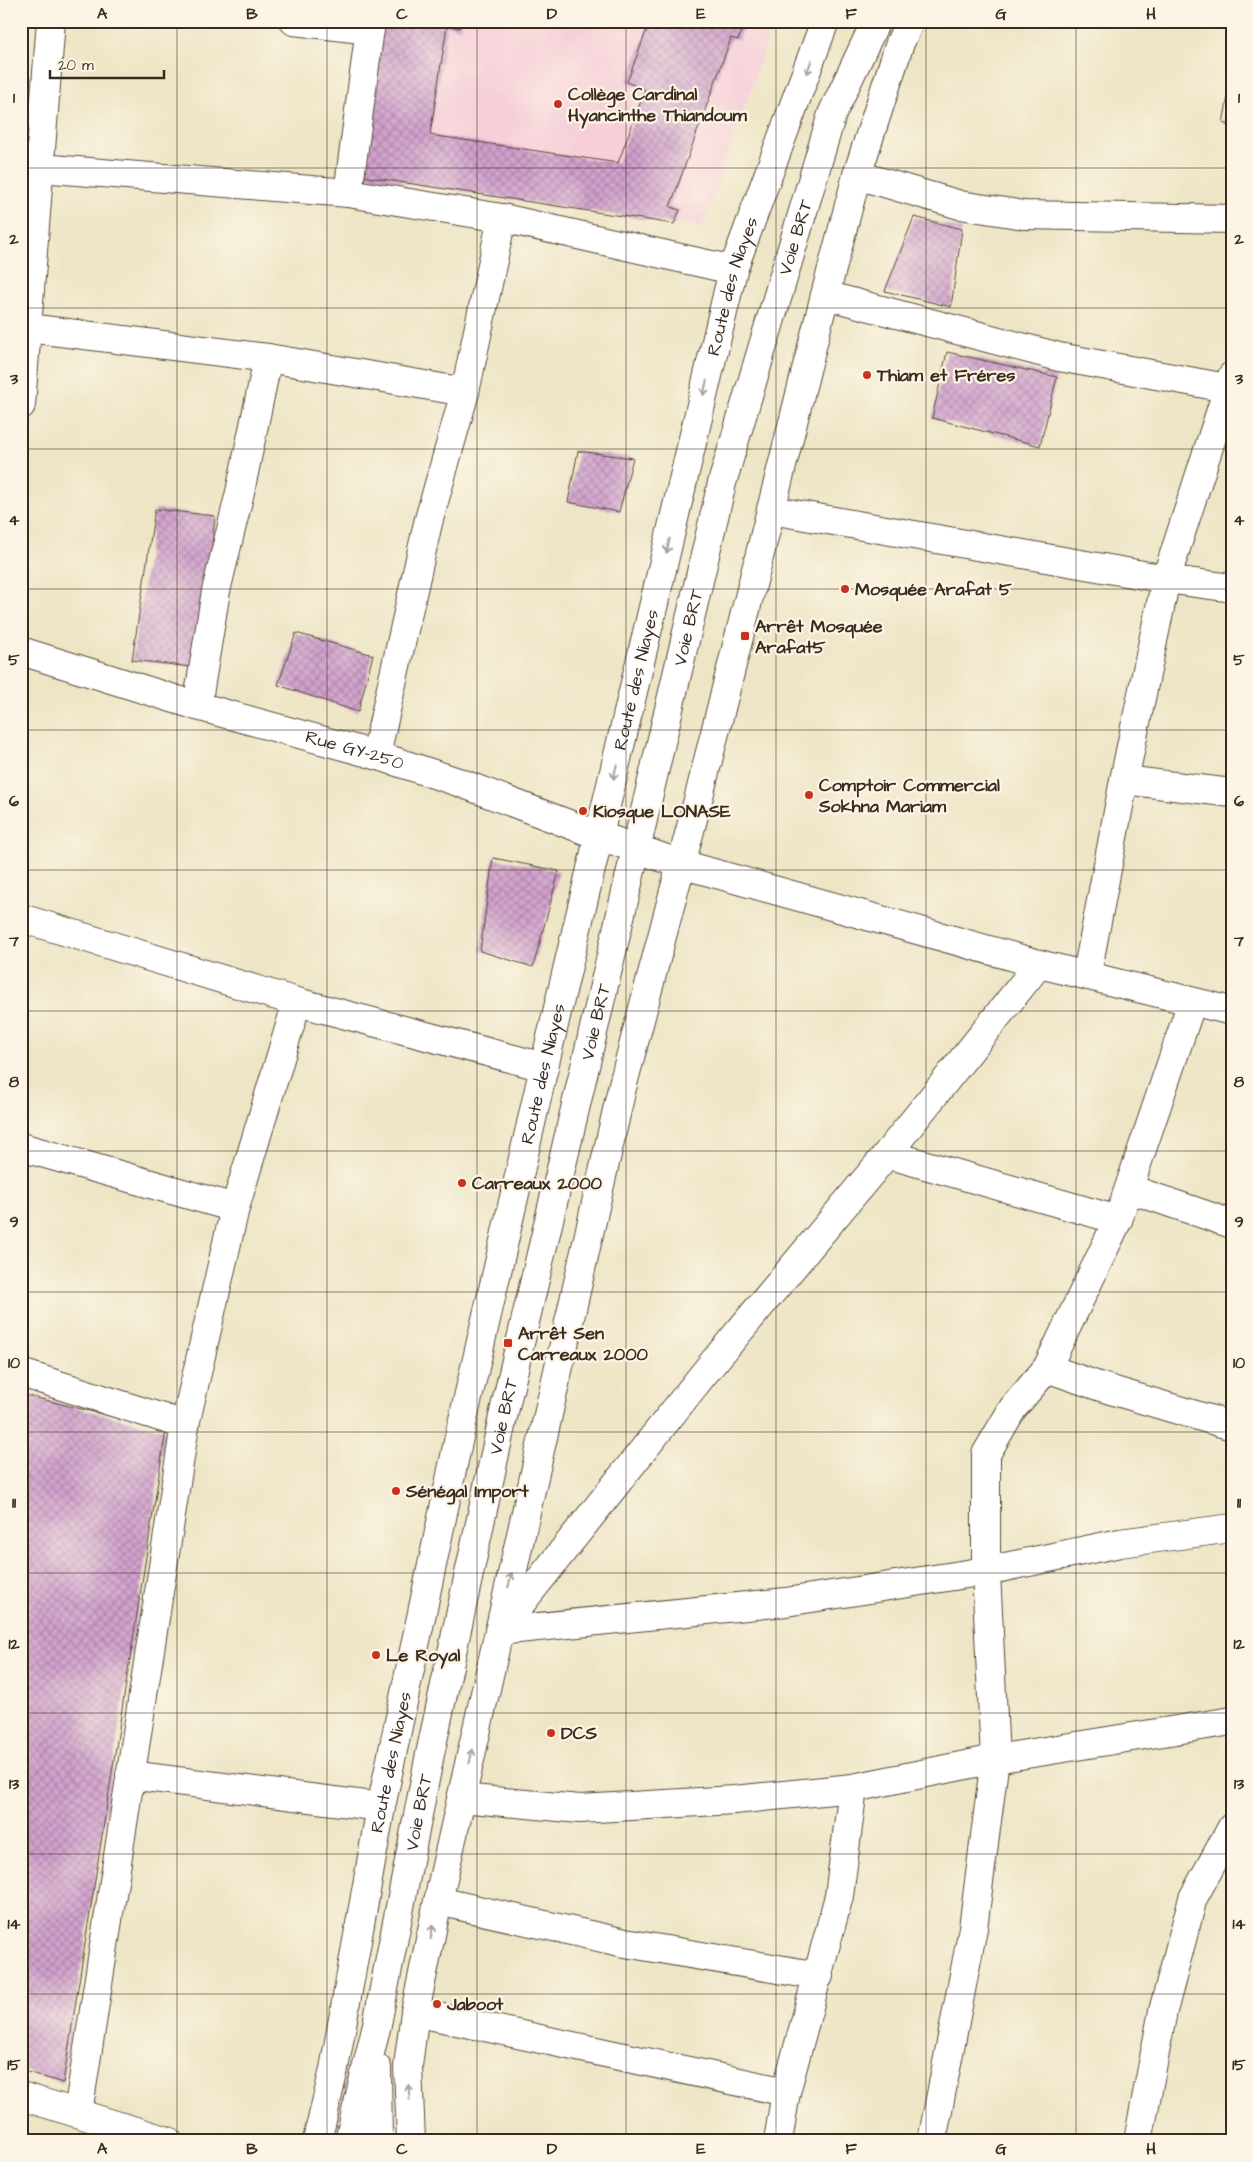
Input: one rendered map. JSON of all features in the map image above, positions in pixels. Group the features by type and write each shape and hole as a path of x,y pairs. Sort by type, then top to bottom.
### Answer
{"street":[{"path":"21,405 51,21"},
{"path":"294,21 371,26 348,193"},
{"name":"Route des Niayes","path":"317,2141 334,2069 381,1807 459,1438 544,1067 733,270 825,21"},
{"path":"411,2141 408,2066 415,2012 438,1901 622,1088 857,175 900,43 910,21"},
{"name":"Voie BRT","path":"349,2141 377,2024 430,1754 502,1422 722,483 832,114 872,26"},
{"path":"40,168 348,193 502,218 733,270"},
{"path":"857,175 960,205 1024,215 1232,219"},
{"path":"376,755 428,523 465,392 502,218"},
{"path":"825,295 1060,357 1231,384 1166,579 1124,780 1087,974"},
{"path":"28,328 268,358 465,392"},
{"path":"197,706 216,592 240,492 268,358"},
{"path":"771,510 1166,579 1232,588"},
{"name":"Rue GY-250","path":"21,651 197,706 376,755 461,783 600,836 681,864 1040,964 1232,1011"},
{"path":"1124,780 1232,793"},
{"path":"21,918 297,1002 544,1067"},
{"path":"499,1631 706,1371 887,1154 1040,964"},
{"path":"78,2112 185,1425 235,1208 297,1002"},
{"path":"932,2141 973,1928 995,1759 986,1570 986,1454 1013,1408 1047,1368 1118,1220 1192,1002"},
{"path":"21,1147 235,1208"},
{"path":"887,1154 1118,1220"},
{"path":"1130,1189 1232,1224"},
{"path":"1047,1368 1101,1387 1232,1426"},
{"path":"21,1373 185,1425"},
{"path":"499,1631 786,1602 986,1570 1120,1543 1232,1528"},
{"path":"462,1798 580,1809 734,1800 853,1788 995,1759 1232,1721"},
{"path":"130,1775 381,1807"},
{"path":"778,2141 786,2092 838,1896 853,1788"},
{"path":"1138,2141 1164,2011 1193,1898 1232,1827"},
{"path":"438,1901 625,1943 818,1976"},
{"path":"415,2012 786,2092"},
{"name":"Voie BRT","path":"377,2024 378,2141"},
{"path":"21,2096 168,2141"}],"shaded area":[{"name":"Collège Cardinal Hyancinthe Thiandoum","path":"384,21 774,21 703,227 361,176"}],"building":[{"path":"384,21 461,21 460,28 447,26 430,135 618,163 645,90 627,82 650,21 746,21 738,40 731,38 670,207 680,210 674,224 361,176"},
{"path":"1232,81 1232,126 1223,123"},
{"path":"914,217 962,229 951,307 885,291"},
{"path":"947,352 1057,377 1040,446 932,418"},
{"path":"578,451 633,458 619,512 568,502"},
{"path":"155,509 215,516 200,668 132,660"},
{"path":"296,633 373,655 358,712 278,685"},
{"path":"493,858 559,871 533,967 480,951"},
{"path":"21,1394 166,1430 63,2083 21,2070"}],"place":[{"name":"Collège Cardinal Hyancinthe Thiandoum","path":"558,104"},
{"name":"Thiam et Fréres","path":"867,375"},
{"name":"Mosquée Arafat 5","path":"845,589"},
{"name":"Arrêt Mosquée Arafat5","path":"745,636"},
{"name":"Comptoir Commercial Sokhna Mariam","path":"809,795"},
{"name":"Kiosque LONASE","path":"583,811"},
{"name":"Carreaux 2000","path":"462,1183"},
{"name":"Arrêt Sen Carreaux 2000","path":"508,1343"},
{"name":"Sénégal Import","path":"396,1491"},
{"name":"Le Royal","path":"376,1655"},
{"name":"DCS","path":"551,1733"},
{"name":"Jaboot","path":"437,2004"}]}
